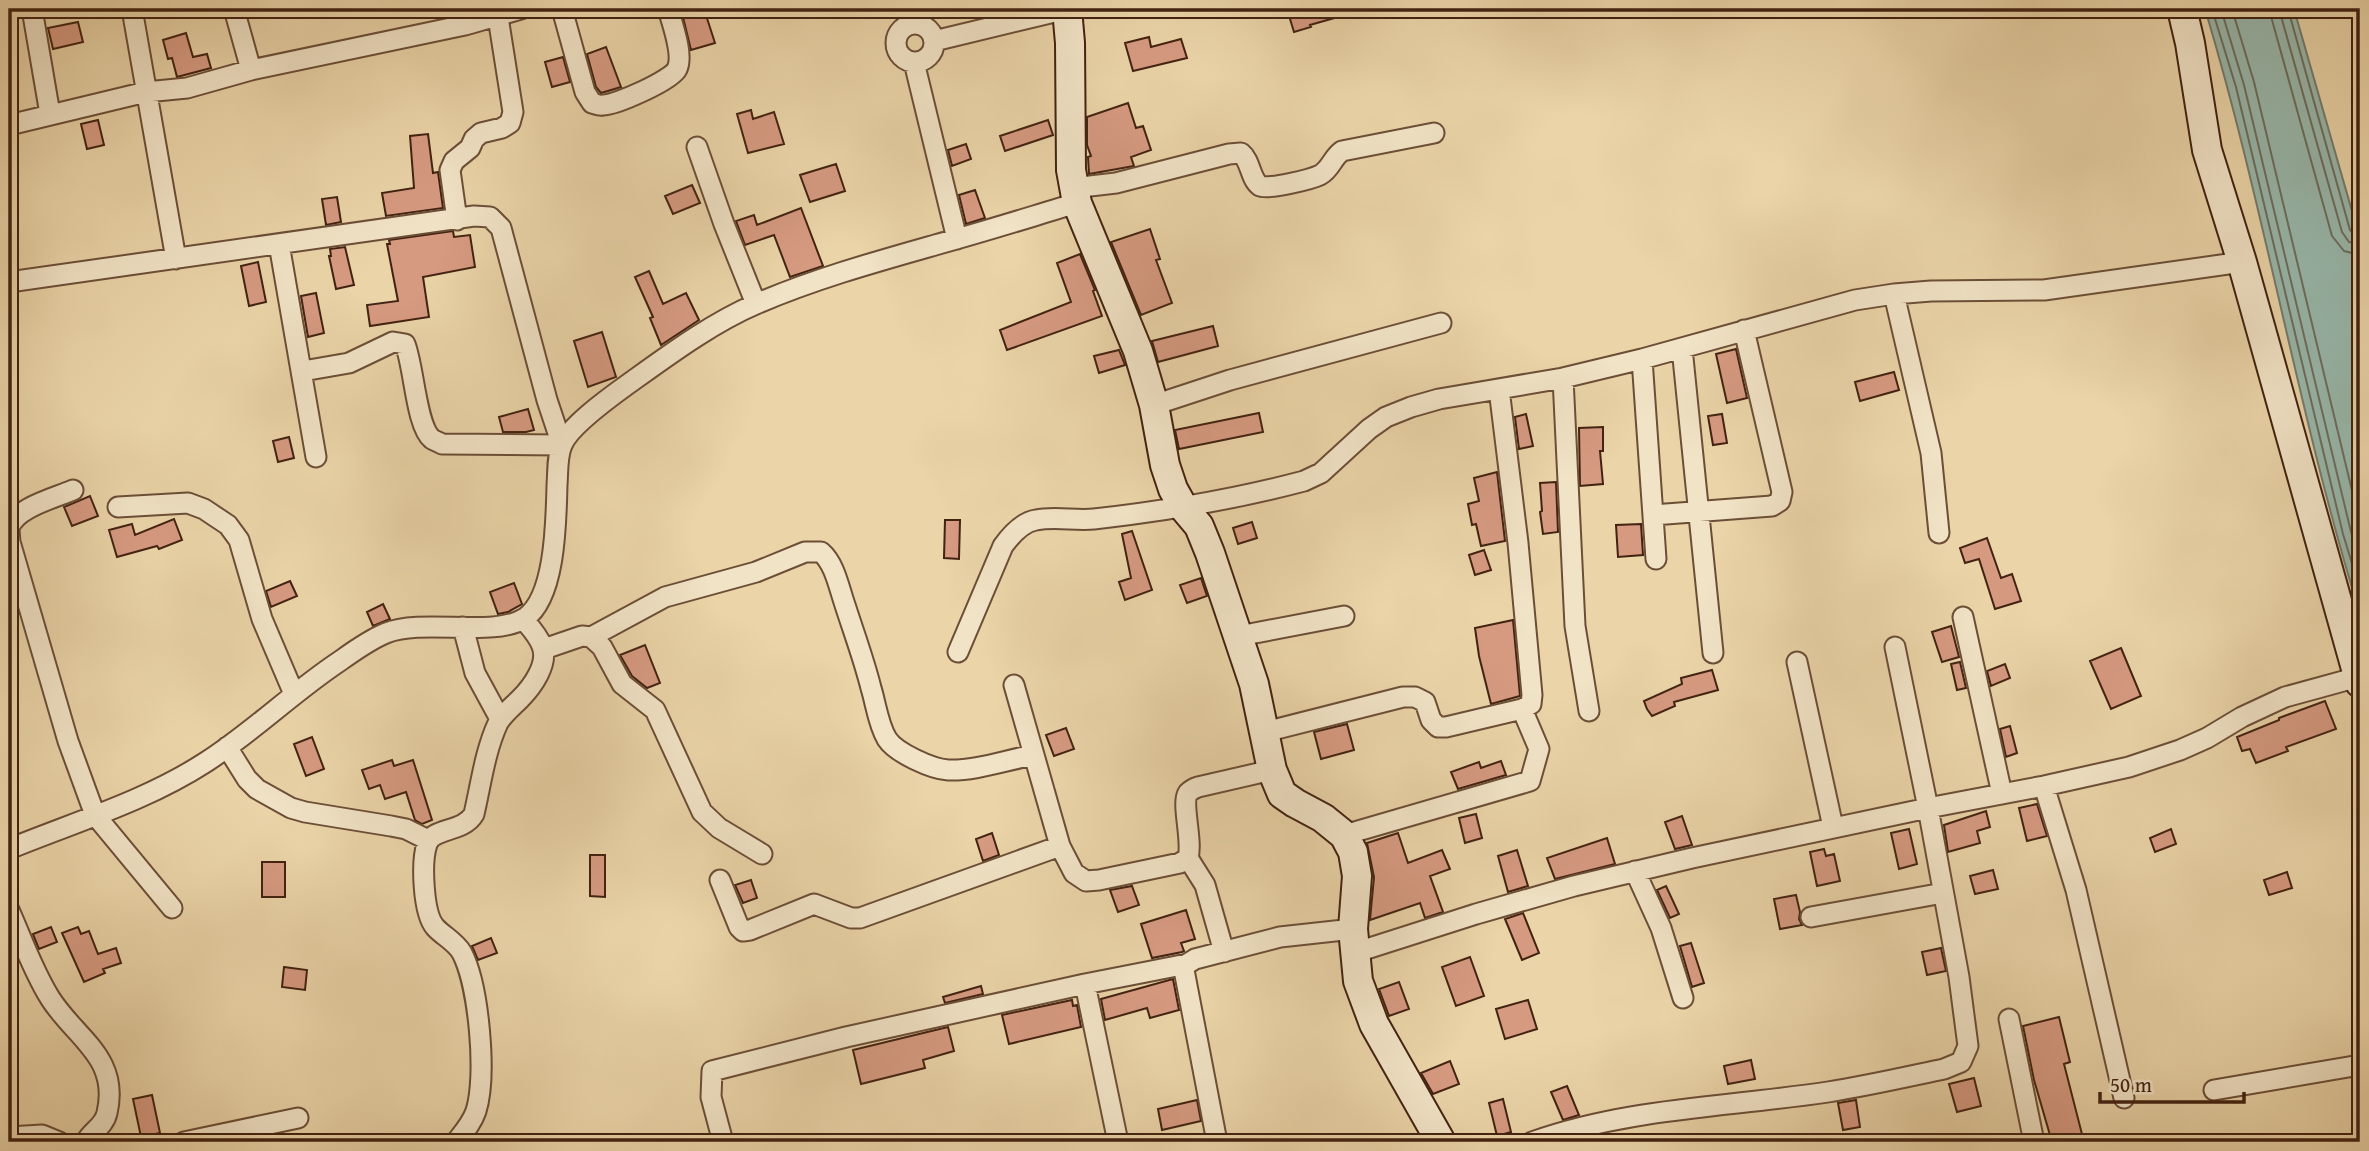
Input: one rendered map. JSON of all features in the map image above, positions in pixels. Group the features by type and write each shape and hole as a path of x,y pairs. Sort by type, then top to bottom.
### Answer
{"street":[{"path":"32,9 50,114"},
{"path":"132,9 176,259"},
{"path":"234,9 251,71"},
{"path":"9,125 146,92 187,88 251,71 498,17 522,9"},
{"path":"562,9 585,92 592,103 601,106 669,79 677,69 679,54 668,9"},
{"path":"934,41 1067,9 1070,43 1071,170 1075,195 1138,351 1154,405 1165,465 1173,489 1183,507 1199,526 1239,636 1254,684 1272,770 1282,793 1323,818 1344,835 1353,852 1357,876 1353,941 1358,981 1374,1024 1441,1142"},
{"path":"723,1142 710,1097 712,1071 846,1037 1187,964 1280,937 1353,941 1476,914 1635,871 2129,766 2180,750 2285,697 2359,680 2242,262 2207,150 2182,9"},
{"path":"457,220 450,170 454,161 470,148 474,139 481,134 502,128 510,122 513,112 498,17"},
{"path":"912,23 924,26 933,35 934,41 931,54 914,62 902,57 898,52 896,40 901,29 912,23"},
{"path":"914,62 957,239"},
{"path":"562,445 572,429 615,393 731,316 847,270 957,239 1075,195 1229,153 1241,153 1247,159 1255,180 1260,186 1269,188 1320,175 1329,167 1334,156 1342,151 1434,133"},
{"path":"697,147 724,225 756,304"},
{"path":"9,282 474,216 490,217 501,229 547,401 562,445 546,590 536,607 523,619 504,625 408,627 386,634 362,645 227,747 176,780 9,849"},
{"path":"279,244 316,457"},
{"path":"958,652 1003,545 1012,534 1032,520 1049,518 1079,521 1183,507 1304,481 1321,473 1386,417 1410,407 1438,399 1563,378 1843,303 1894,294 2044,290 2242,262"},
{"path":"1894,294 1931,453 1939,533"},
{"path":"1154,405 1230,380 1441,323"},
{"path":"1653,515 1772,506 1780,501 1782,492 1744,330"},
{"path":"303,371 349,363 393,342 405,344 410,355 422,424 430,438 442,444 562,445"},
{"path":"1682,348 1713,653"},
{"path":"1642,359 1656,559"},
{"path":"1563,378 1575,626 1589,711"},
{"path":"1265,732 1415,696 1425,702 1431,719 1438,727 1522,709 1531,704 1518,543 1499,389"},
{"path":"73,490 19,515 10,523 10,542 68,741 95,815 173,908"},
{"path":"118,507 188,503 204,509 228,525 239,540 262,619 294,694"},
{"path":"544,649 582,636 591,637 665,597 756,572 805,552 821,552 828,558 841,594 871,685 881,726 887,740 896,749 933,767 947,770 1034,755"},
{"path":"1239,636 1344,616"},
{"path":"1963,617 2003,794"},
{"path":"456,1142 470,1125 479,1098 480,1025 471,978 462,953 458,946 436,929 427,911 424,883 428,841 435,834 462,827 470,821 492,738 500,719 526,694 543,662 544,649 523,619"},
{"path":"463,627 475,673 500,719"},
{"path":"591,637 602,648 622,684 655,710 702,812 719,828 762,854"},
{"path":"1532,1142 1582,1127 1648,1113 1828,1092 1944,1069 1961,1062 1968,1046 1959,976 1895,647"},
{"path":"1797,662 1833,827"},
{"path":"1014,685 1060,846 1074,873 1086,881 1099,880 1166,866 1188,858"},
{"path":"1344,835 1530,781 1539,749 1522,709"},
{"path":"227,747 247,779 257,789 291,808 405,829 428,841"},
{"path":"1224,952 1205,885 1188,858 1191,848 1185,801 1188,792 1198,787 1272,770"},
{"path":"2044,786 2076,890 2124,1098"},
{"path":"720,880 738,927 743,931 814,904 851,918 860,918 1060,846"},
{"path":"1635,871 1661,928 1683,998"},
{"path":"1811,917 1943,893"},
{"path":"9,910 50,998 76,1032 101,1058 106,1073 107,1113 103,1123 86,1142"},
{"path":"1187,964 1184,970 1217,1142"},
{"path":"1085,984 1118,1142"},
{"path":"2009,1020 2034,1142"},
{"path":"2214,1090 2360,1065"},
{"path":"184,1142 298,1118"},
{"path":"9,1137 42,1135 59,1142"}],"water":[{"path":"2205,9 2294,9 2360,239 2360,614 2318,464 2246,160"}],"building":[{"path":"681,9 704,9 715,43 691,50"},
{"path":"1287,9 1351,9 1352,13 1294,32"},
{"path":"78,22 83,42 53,49 48,28"},
{"path":"186,33 193,57 207,54 211,68 177,77 163,40"},
{"path":"1149,37 1151,47 1181,39 1187,58 1133,71 1125,43"},
{"path":"606,47 621,87 601,93 596,87 587,54"},
{"path":"563,57 570,82 552,87 545,62"},
{"path":"1128,103 1136,128 1143,126 1151,150 1131,157 1134,166 1089,174 1088,157 1091,156 1087,145 1087,117"},
{"path":"751,110 753,119 774,112 784,144 748,153 737,114"},
{"path":"98,120 104,145 87,149 81,124"},
{"path":"1048,120 1053,135 1005,151 1000,136"},
{"path":"428,134 433,173 438,172 443,208 386,216 382,193 414,188 410,136"},
{"path":"966,144 971,159 952,166 948,150"},
{"path":"836,164 845,191 810,202 800,175"},
{"path":"692,185 700,203 673,214 665,196"},
{"path":"975,190 985,218 966,224 959,195"},
{"path":"337,197 341,222 326,225 322,199"},
{"path":"801,208 823,266 790,277 774,235 745,245 736,221 754,215 757,225"},
{"path":"1150,229 1160,259 1156,260 1172,303 1141,315 1111,242"},
{"path":"453,231 454,237 470,235 475,267 423,277 429,317 370,326 367,305 398,301 387,244 390,244 389,240"},
{"path":"345,247 354,285 336,289 330,249"},
{"path":"1080,254 1102,316 1007,350 1000,330 1071,302 1057,263"},
{"path":"258,262 266,302 249,306 241,266"},
{"path":"649,271 663,304 686,293 699,320 661,345 650,318 653,317 635,277"},
{"path":"316,293 324,333 308,337 301,296"},
{"path":"1213,326 1218,346 1158,362 1152,341"},
{"path":"602,332 616,377 588,387 574,341"},
{"path":"1736,349 1747,398 1727,403 1716,354"},
{"path":"1119,350 1125,365 1099,373 1094,356"},
{"path":"1894,372 1899,390 1860,401 1855,382"},
{"path":"528,409 534,430 503,432 499,417"},
{"path":"1259,413 1263,432 1179,449 1175,430"},
{"path":"1526,414 1533,446 1519,449 1515,417"},
{"path":"1722,414 1727,443 1713,445 1708,416"},
{"path":"1603,427 1603,451 1600,451 1603,484 1580,486 1579,428"},
{"path":"289,437 294,458 278,462 273,441"},
{"path":"1497,472 1505,541 1481,546 1476,524 1472,525 1468,504 1479,501 1474,478"},
{"path":"1556,482 1558,532 1543,534 1540,483"},
{"path":"90,496 98,516 72,526 64,507"},
{"path":"174,519 182,540 159,549 157,546 117,557 109,530 132,524 135,535"},
{"path":"945,520 960,520 959,559 944,558"},
{"path":"1252,522 1257,538 1238,544 1233,528"},
{"path":"1641,524 1643,555 1618,557 1616,525"},
{"path":"1132,531 1152,590 1125,600 1119,582 1131,578 1122,534"},
{"path":"1987,538 2001,578 2012,574 2021,601 1995,609 1979,559 1965,563 1960,548"},
{"path":"1484,550 1491,570 1475,575 1469,555"},
{"path":"1201,578 1207,596 1187,603 1180,585"},
{"path":"290,581 297,596 271,607 266,591"},
{"path":"514,583 522,604 498,614 490,592"},
{"path":"383,604 390,619 373,626 367,612"},
{"path":"1513,620 1520,696 1491,704 1475,628"},
{"path":"1951,626 1959,657 1942,662 1932,632"},
{"path":"645,645 660,683 647,688 632,676 620,655"},
{"path":"2121,648 2141,696 2111,709 2090,661"},
{"path":"1960,662 1966,688 1957,690 1951,664"},
{"path":"2005,664 2010,678 1991,686 1987,671"},
{"path":"1712,670 1718,690 1674,702 1675,706 1652,716 1647,709 1644,701 1682,684 1681,678"},
{"path":"2325,701 2336,729 2286,747 2288,751 2256,763 2250,749 2242,751 2237,737"},
{"path":"1347,724 1354,750 1321,759 1314,732"},
{"path":"2010,726 2017,753 2006,757 2000,729"},
{"path":"1066,728 1074,749 1054,756 1046,735"},
{"path":"312,737 324,769 306,776 294,744"},
{"path":"392,760 394,766 413,760 432,820 422,824 415,820 406,792 385,799 380,785 369,789 362,770"},
{"path":"1501,761 1506,775 1458,789 1451,772 1479,762 1481,768"},
{"path":"2037,804 2047,836 2027,841 2019,808"},
{"path":"1986,811 1990,827 1977,831 1980,843 1948,852 1944,825"},
{"path":"1476,814 1482,838 1465,843 1459,818"},
{"path":"1682,816 1692,845 1675,849 1665,822"},
{"path":"1909,829 1917,864 1899,869 1891,833"},
{"path":"2171,829 2176,844 2155,852 2150,838"},
{"path":"992,833 999,855 983,861 976,839"},
{"path":"1398,833 1408,863 1442,850 1450,869 1430,876 1443,912 1425,918 1420,903 1370,920 1374,877 1367,843"},
{"path":"1607,838 1615,864 1555,879 1547,858"},
{"path":"1824,849 1826,856 1834,854 1840,881 1817,886 1810,852"},
{"path":"1517,850 1528,886 1508,892 1498,856"},
{"path":"590,855 605,855 605,897 590,896"},
{"path":"262,862 285,862 285,897 262,897"},
{"path":"1993,870 1998,889 1975,894 1970,876"},
{"path":"2287,872 2292,888 2269,895 2264,880"},
{"path":"751,880 757,898 743,903 735,885"},
{"path":"1132,886 1139,905 1118,912 1110,890"},
{"path":"1666,886 1679,914 1670,918 1657,890"},
{"path":"1796,895 1802,925 1780,929 1774,899"},
{"path":"1186,910 1195,939 1181,943 1182,952 1152,958 1141,924"},
{"path":"1523,913 1539,953 1522,960 1505,919"},
{"path":"51,927 57,942 39,949 33,934"},
{"path":"78,927 81,934 89,931 98,954 116,948 121,963 103,969 105,973 84,982 62,933"},
{"path":"491,938 497,953 478,960 472,946"},
{"path":"1691,943 1704,983 1692,987 1680,946"},
{"path":"1941,948 1946,971 1927,975 1922,952"},
{"path":"1470,957 1484,996 1456,1006 1442,967"},
{"path":"284,967 307,970 305,990 282,987"},
{"path":"1173,979 1179,1010 1150,1018 1147,1008 1105,1020 1101,999"},
{"path":"1399,982 1409,1009 1389,1016 1379,989"},
{"path":"981,986 983,994 945,1003 943,997"},
{"path":"1072,1000 1073,1006 1077,1005 1081,1027 1009,1044 1002,1015"},
{"path":"1528,1000 1537,1029 1505,1039 1496,1009"},
{"path":"2059,1017 2070,1062 2064,1064 2084,1142 2052,1142 2034,1080 2023,1026"},
{"path":"948,1027 954,1051 923,1060 925,1068 861,1084 853,1050"},
{"path":"1751,1060 1755,1079 1728,1084 1724,1066"},
{"path":"1450,1061 1459,1084 1433,1094 1421,1073"},
{"path":"1974,1078 1981,1106 1957,1112 1949,1084"},
{"path":"1567,1086 1579,1115 1563,1120 1551,1092"},
{"path":"152,1095 160,1133 141,1137 133,1099"},
{"path":"1503,1099 1511,1132 1497,1136 1489,1103"},
{"path":"1197,1100 1201,1121 1162,1130 1158,1109"},
{"path":"1856,1100 1860,1127 1843,1130 1838,1103"}]}
